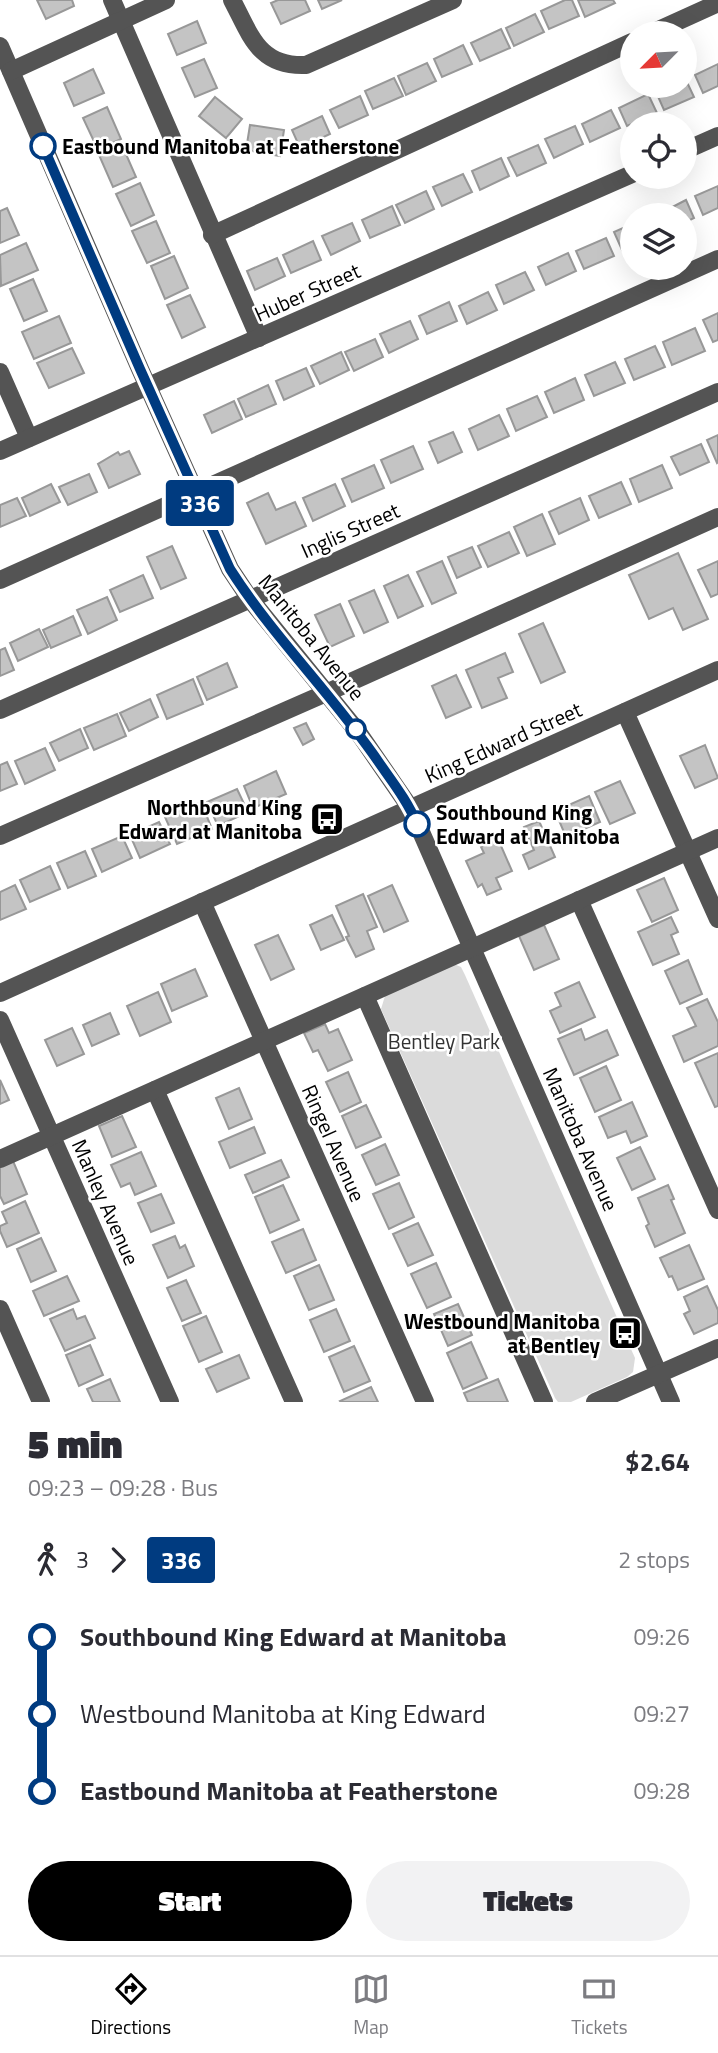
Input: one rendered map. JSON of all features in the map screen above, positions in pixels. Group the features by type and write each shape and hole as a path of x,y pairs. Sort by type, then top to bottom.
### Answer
{"street":[{"path":"112,0 259,338"},
{"path":"11,71 166,0"},
{"path":"232,0 256,47 267,56 296,65 306,65 453,0"},
{"path":"678,21 718,3"},
{"name":"Manitoba Avenue","path":"0,46 230,569 250,599 358,732 411,809 671,1402"},
{"path":"212,234 620,48"},
{"path":"697,145 718,136"},
{"name":"Huber Street","path":"0,451 620,179"},
{"path":"0,580 718,259"},
{"path":"0,372 29,438"},
{"name":"Inglis Street","path":"0,710 718,392"},
{"path":"0,836 718,517"},
{"name":"King Edward Street","path":"0,993 718,670"},
{"path":"625,712 718,919"},
{"path":"0,1159 718,838"},
{"path":"579,900 718,1210"},
{"name":"Ringel Avenue","path":"202,902 425,1402"},
{"path":"365,996 544,1402"},
{"name":"Manley Avenue","path":"0,1020 170,1402"},
{"path":"155,1090 294,1402"},
{"path":"0,1309 41,1402"},
{"path":"595,1402 718,1348"}],"green space":[{"name":"Bentley Park","path":"454,964 461,967 465,975 635,1358 633,1372 627,1377 571,1402 558,1402 555,1398 381,1009 385,996"}],"building":[{"path":"37,0 72,0 74,6 46,19"},
{"path":"278,0 305,0 310,11 281,24 271,3"},
{"path":"318,0 342,0 322,9"},
{"path":"565,0 572,0 579,16 549,29 541,11"},
{"path":"578,0 613,0 615,3 585,17"},
{"path":"535,14 544,32 514,46 506,28"},
{"path":"197,21 206,43 177,55 168,34"},
{"path":"501,29 510,48 480,61 471,43"},
{"path":"463,45 472,64 442,77 434,59"},
{"path":"204,59 217,88 195,97 182,68"},
{"path":"427,63 436,81 406,95 398,76"},
{"path":"718,64 718,86 703,93 697,74"},
{"path":"93,69 104,93 74,106 64,83"},
{"path":"394,78 403,96 373,109 365,91"},
{"path":"360,96 368,115 339,128 330,110"},
{"path":"215,97 242,119 226,138 199,116"},
{"path":"640,98 650,98 657,112 621,112 619,108"},
{"path":"659,98 692,98 664,110"},
{"path":"107,107 121,139 98,150 83,118"},
{"path":"611,110 620,128 590,142 582,124"},
{"path":"322,116 330,134 300,148 292,130"},
{"path":"250,125 284,130 280,156 246,150"},
{"path":"575,126 583,144 554,158 545,139"},
{"path":"122,145 136,177 113,187 99,155"},
{"path":"538,145 546,163 517,176 508,158"},
{"path":"501,158 509,176 480,190 472,171"},
{"path":"463,174 472,192 442,206 433,187"},
{"path":"140,183 154,215 131,226 116,194"},
{"path":"718,186 718,208 703,215 695,196"},
{"path":"426,191 434,209 405,223 396,205"},
{"path":"392,206 400,225 370,238 362,220"},
{"path":"7,208 19,235 0,243 0,211"},
{"path":"156,221 170,253 147,263 132,231"},
{"path":"352,223 360,241 331,255 322,236"},
{"path":"620,229 620,246 614,232"},
{"path":"606,238 614,256 584,269 576,251"},
{"path":"313,241 321,260 291,273 283,255"},
{"path":"26,243 38,270 1,286 0,255"},
{"path":"568,253 576,271 546,285 538,267"},
{"path":"174,256 188,288 165,299 151,266"},
{"path":"277,258 285,276 255,290 247,271"},
{"path":"525,272 534,290 504,304 496,285"},
{"path":"33,279 47,311 24,321 10,289"},
{"path":"488,292 497,310 467,324 459,306"},
{"path":"190,295 205,327 182,338 167,305"},
{"path":"449,302 457,321 427,334 419,316"},
{"path":"718,313 718,340 713,342 703,320"},
{"path":"59,316 71,343 34,359 22,332"},
{"path":"410,321 418,339 389,353 380,334"},
{"path":"695,328 705,351 672,365 663,342"},
{"path":"375,339 383,357 354,371 345,352"},
{"path":"655,346 665,367 634,380 625,359"},
{"path":"72,348 84,373 49,388 37,363"},
{"path":"341,352 349,370 320,384 311,366"},
{"path":"615,362 625,383 594,396 585,375"},
{"path":"306,368 314,386 284,400 276,381"},
{"path":"575,378 584,400 554,413 545,392"},
{"path":"268,385 276,404 246,417 238,399"},
{"path":"537,396 547,417 516,431 507,409"},
{"path":"234,401 242,419 212,433 204,415"},
{"path":"499,415 509,436 478,450 469,429"},
{"path":"453,432 462,452 438,463 429,442"},
{"path":"718,435 718,462 717,463 707,440"},
{"path":"701,444 709,462 680,475 671,457"},
{"path":"413,446 423,469 391,483 381,460"},
{"path":"129,451 140,474 109,488 98,464 118,452 120,455"},
{"path":"374,465 384,488 352,502 342,479"},
{"path":"662,465 672,488 639,502 630,479"},
{"path":"89,474 97,492 68,505 59,487"},
{"path":"621,482 631,504 599,518 589,496"},
{"path":"51,484 60,502 30,516 22,498"},
{"path":"335,484 345,506 313,521 303,498"},
{"path":"268,493 276,510 295,502 306,526 266,544 247,503"},
{"path":"17,498 26,516 0,527 0,505"},
{"path":"580,498 589,520 559,534 549,512"},
{"path":"542,514 555,544 527,556 514,527"},
{"path":"509,532 519,553 488,567 478,546"},
{"path":"172,546 186,578 161,589 147,557"},
{"path":"472,547 481,567 457,578 448,557"},
{"path":"678,553 708,619 683,630 673,608 649,619 629,575"},
{"path":"442,561 456,593 432,604 417,572"},
{"path":"718,561 718,594 711,597 698,570"},
{"path":"143,575 153,598 120,612 110,590"},
{"path":"408,575 423,606 398,618 384,586"},
{"path":"374,590 388,622 364,633 349,601"},
{"path":"107,597 117,620 88,634 77,610"},
{"path":"340,604 354,636 330,647 315,615"},
{"path":"73,616 81,635 51,648 43,630"},
{"path":"543,623 565,672 541,683 519,634"},
{"path":"39,629 48,647 18,661 10,643"},
{"path":"5,648 14,670 0,676 0,650"},
{"path":"505,653 513,672 498,678 507,698 482,708 466,670"},
{"path":"227,663 237,687 207,700 197,677"},
{"path":"456,675 471,707 446,718 432,686"},
{"path":"193,679 203,704 167,719 157,695"},
{"path":"150,699 158,717 129,731 120,713"},
{"path":"117,714 126,736 94,750 84,728"},
{"path":"306,723 314,739 303,745 294,728"},
{"path":"80,729 88,748 59,761 50,743"},
{"path":"705,745 718,778 695,788 680,756"},
{"path":"45,748 55,770 25,784 15,761"},
{"path":"7,762 17,784 0,791 0,765"},
{"path":"276,771 286,794 253,808 244,786"},
{"path":"620,781 635,813 610,824 595,792"},
{"path":"237,789 248,812 218,826 207,802"},
{"path":"589,796 600,822 566,837 555,811"},
{"path":"201,802 212,829 177,844 165,817"},
{"path":"539,821 555,857 529,869 523,855 534,850 524,827"},
{"path":"159,822 170,844 140,858 130,835"},
{"path":"122,836 132,858 102,872 92,849"},
{"path":"498,839 512,871 496,878 501,889 487,895 482,884 478,887 466,861 484,853 481,847"},
{"path":"85,851 96,876 68,888 57,863"},
{"path":"50,866 60,889 30,902 20,880"},
{"path":"664,878 678,910 652,922 637,890"},
{"path":"15,885 26,909 0,920 0,892"},
{"path":"392,885 408,921 384,932 368,896"},
{"path":"363,894 377,927 367,931 374,949 356,957 336,906"},
{"path":"332,915 344,940 321,950 310,925"},
{"path":"671,917 678,932 671,935 679,954 653,965 638,932"},
{"path":"544,925 559,959 534,970 519,936"},
{"path":"278,935 294,969 271,980 255,945"},
{"path":"688,960 702,994 680,1004 665,971"},
{"path":"195,969 207,996 172,1011 161,984"},
{"path":"579,982 595,1017 560,1033 550,1011 561,1006 555,993"},
{"path":"158,992 171,1022 140,1036 127,1006"},
{"path":"707,999 718,1022 718,1046 684,1062 673,1036 696,1026 687,1008"},
{"path":"110,1013 119,1034 92,1046 83,1025"},
{"path":"325,1024 329,1033 338,1029 352,1060 328,1071 318,1050 313,1052 304,1033"},
{"path":"72,1028 84,1054 57,1066 45,1040"},
{"path":"581,1029 585,1040 607,1030 618,1055 574,1075 558,1039"},
{"path":"718,1053 718,1106 715,1107 695,1063"},
{"path":"606,1066 621,1100 595,1112 580,1078"},
{"path":"348,1072 361,1102 340,1112 326,1082"},
{"path":"0,1080 9,1100 0,1104"},
{"path":"239,1088 252,1119 229,1129 216,1098"},
{"path":"632,1102 647,1136 631,1143 626,1131 608,1138 599,1117"},
{"path":"366,1105 381,1137 356,1148 342,1116"},
{"path":"122,1116 136,1147 112,1157 99,1126"},
{"path":"254,1127 265,1153 230,1168 219,1142"},
{"path":"385,1144 399,1175 376,1185 362,1155"},
{"path":"640,1147 655,1179 632,1190 617,1158"},
{"path":"141,1152 156,1186 135,1195 130,1183 121,1187 111,1165"},
{"path":"281,1160 289,1177 253,1193 245,1175"},
{"path":"13,1161 27,1194 4,1204 0,1196 0,1167"},
{"path":"399,1183 414,1217 389,1229 373,1194"},
{"path":"283,1185 299,1220 270,1233 255,1197"},
{"path":"668,1185 674,1199 671,1200 685,1233 655,1247 638,1198"},
{"path":"161,1194 174,1223 151,1232 138,1203"},
{"path":"25,1201 39,1233 7,1247 0,1231 0,1226 7,1223 2,1212"},
{"path":"418,1223 433,1255 408,1266 393,1234"},
{"path":"303,1229 316,1260 286,1273 272,1242"},
{"path":"175,1236 180,1248 185,1245 194,1266 168,1278 153,1245"},
{"path":"41,1238 56,1271 31,1282 17,1249"},
{"path":"689,1245 704,1279 678,1290 660,1258"},
{"path":"436,1263 451,1297 427,1308 411,1274"},
{"path":"319,1265 334,1300 309,1310 294,1276"},
{"path":"67,1276 79,1301 44,1316 33,1291"},
{"path":"186,1280 201,1313 182,1321 167,1288"},
{"path":"707,1286 718,1310 718,1323 694,1334 684,1314 690,1311 684,1297"},
{"path":"458,1304 472,1335 448,1346 434,1314"},
{"path":"73,1309 77,1319 85,1316 95,1338 65,1351 50,1319"},
{"path":"336,1309 350,1341 324,1352 310,1320"},
{"path":"206,1316 222,1352 199,1362 183,1326"},
{"path":"471,1342 487,1378 463,1389 447,1353"},
{"path":"90,1345 103,1375 79,1386 66,1355"},
{"path":"354,1346 370,1381 344,1392 329,1357"},
{"path":"239,1355 249,1378 217,1392 206,1369"},
{"path":"110,1379 120,1402 93,1402 87,1389"},
{"path":"498,1379 508,1402 468,1402 464,1393"},
{"path":"371,1387 378,1402 340,1401"}],"bus line":[{"name":"336","path":"43,146 230,569 250,599 358,732 411,809 417,824"}],"place":[{"name":"Eastbound Manitoba at Featherstone","path":"43,146"},
{"name":"Northbound King Edward at Manitoba","path":"327,819"},
{"name":"Southbound King Edward at Manitoba","path":"417,824"},
{"name":"Westbound Manitoba at Bentley","path":"625,1333"}]}
